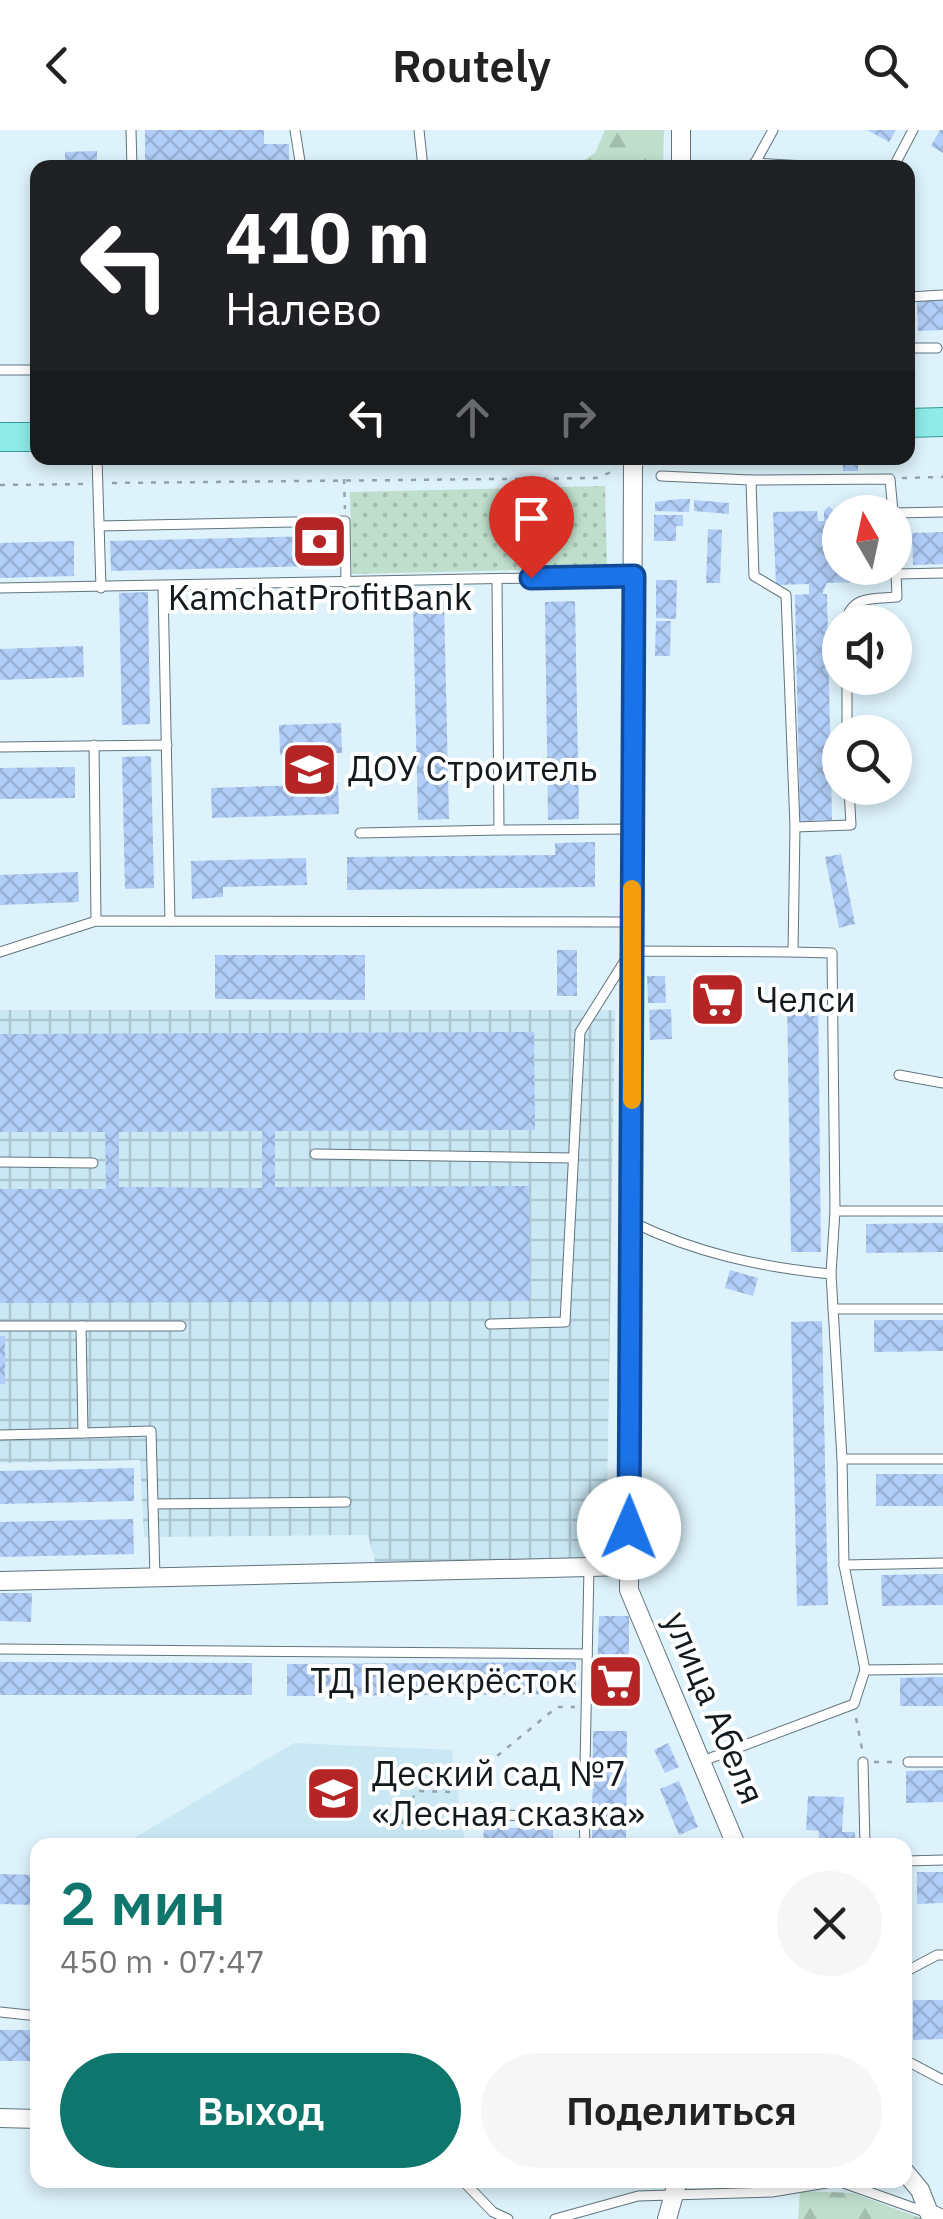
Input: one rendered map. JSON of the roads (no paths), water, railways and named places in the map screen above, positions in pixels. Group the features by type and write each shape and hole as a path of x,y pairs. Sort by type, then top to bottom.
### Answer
{"main road":[{"path":"915,422 943,422"},
{"path":"0,438 30,437"}],"street":[{"path":"681,130 681,160"},
{"name":"улица Абеля","path":"633,465 629,1590 733,1838"},
{"path":"0,1581 629,1566"},
{"path":"0,2118 30,2119"},
{"path":"912,2180 936,2216"},
{"path":"667,2219 676,2188"}],"lane":[{"path":"131,130 132,160"},
{"path":"294,130 300,160"},
{"path":"419,130 422,160"},
{"path":"753,160 772,130"},
{"path":"897,160 914,130"},
{"path":"915,296 943,295"},
{"path":"915,348 937,348"},
{"path":"0,370 30,370"},
{"path":"97,465 101,588"},
{"path":"661,476 751,480 890,478 892,495"},
{"path":"751,480 754,576 786,595 795,828 793,952"},
{"path":"912,513 943,512"},
{"path":"99,526 345,521 346,583"},
{"path":"912,573 943,572"},
{"path":"0,588 634,576"},
{"path":"497,579 499,830"},
{"path":"854,605 897,597 896,585"},
{"path":"162,587 170,921"},
{"path":"0,747 167,745"},
{"path":"94,746 96,921"},
{"path":"795,828 851,825 850,805"},
{"path":"360,832 632,829"},
{"path":"0,952 96,921 632,922"},
{"path":"490,1324 564,1322 580,1032 631,952 832,953 835,1211 831,1274 844,1565 864,1670 854,1704 700,1762"},
{"path":"900,1075 943,1083"},
{"path":"315,1154 573,1158"},
{"path":"0,1162 94,1163"},
{"path":"835,1211 943,1211"},
{"path":"632,1222 695,1250 725,1258 831,1274"},
{"path":"833,1309 943,1309"},
{"path":"0,1326 181,1326"},
{"path":"81,1326 83,1433"},
{"path":"0,1435 151,1432 155,1578"},
{"path":"842,1459 943,1459"},
{"path":"153,1504 346,1502"},
{"path":"844,1565 943,1563"},
{"path":"585,1765 589,1568"},
{"path":"0,1649 587,1654"},
{"path":"864,1670 943,1669"},
{"path":"864,1762 865,1838"},
{"path":"908,1762 943,1762"},
{"path":"493,1815 584,1816 585,1838"},
{"path":"912,1860 943,1860"},
{"path":"912,1969 943,1955"},
{"path":"0,2012 30,2015"},
{"path":"912,2064 943,2080"},
{"path":"470,2188 504,2218"},
{"path":"555,2219 672,2188"},
{"path":"695,2188 772,2192 796,2188"},
{"path":"858,2188 936,2216"}],"place":[{"name":"KamchatProfitBank","path":"320,542"},
{"name":"ДОУ Строитель","path":"309,769"},
{"name":"Челси","path":"717,1000"},
{"name":"ТД Перекрёсток","path":"616,1681"},
{"name":"Деский сад №7 «Лесная сказка»","path":"333,1794"}]}
